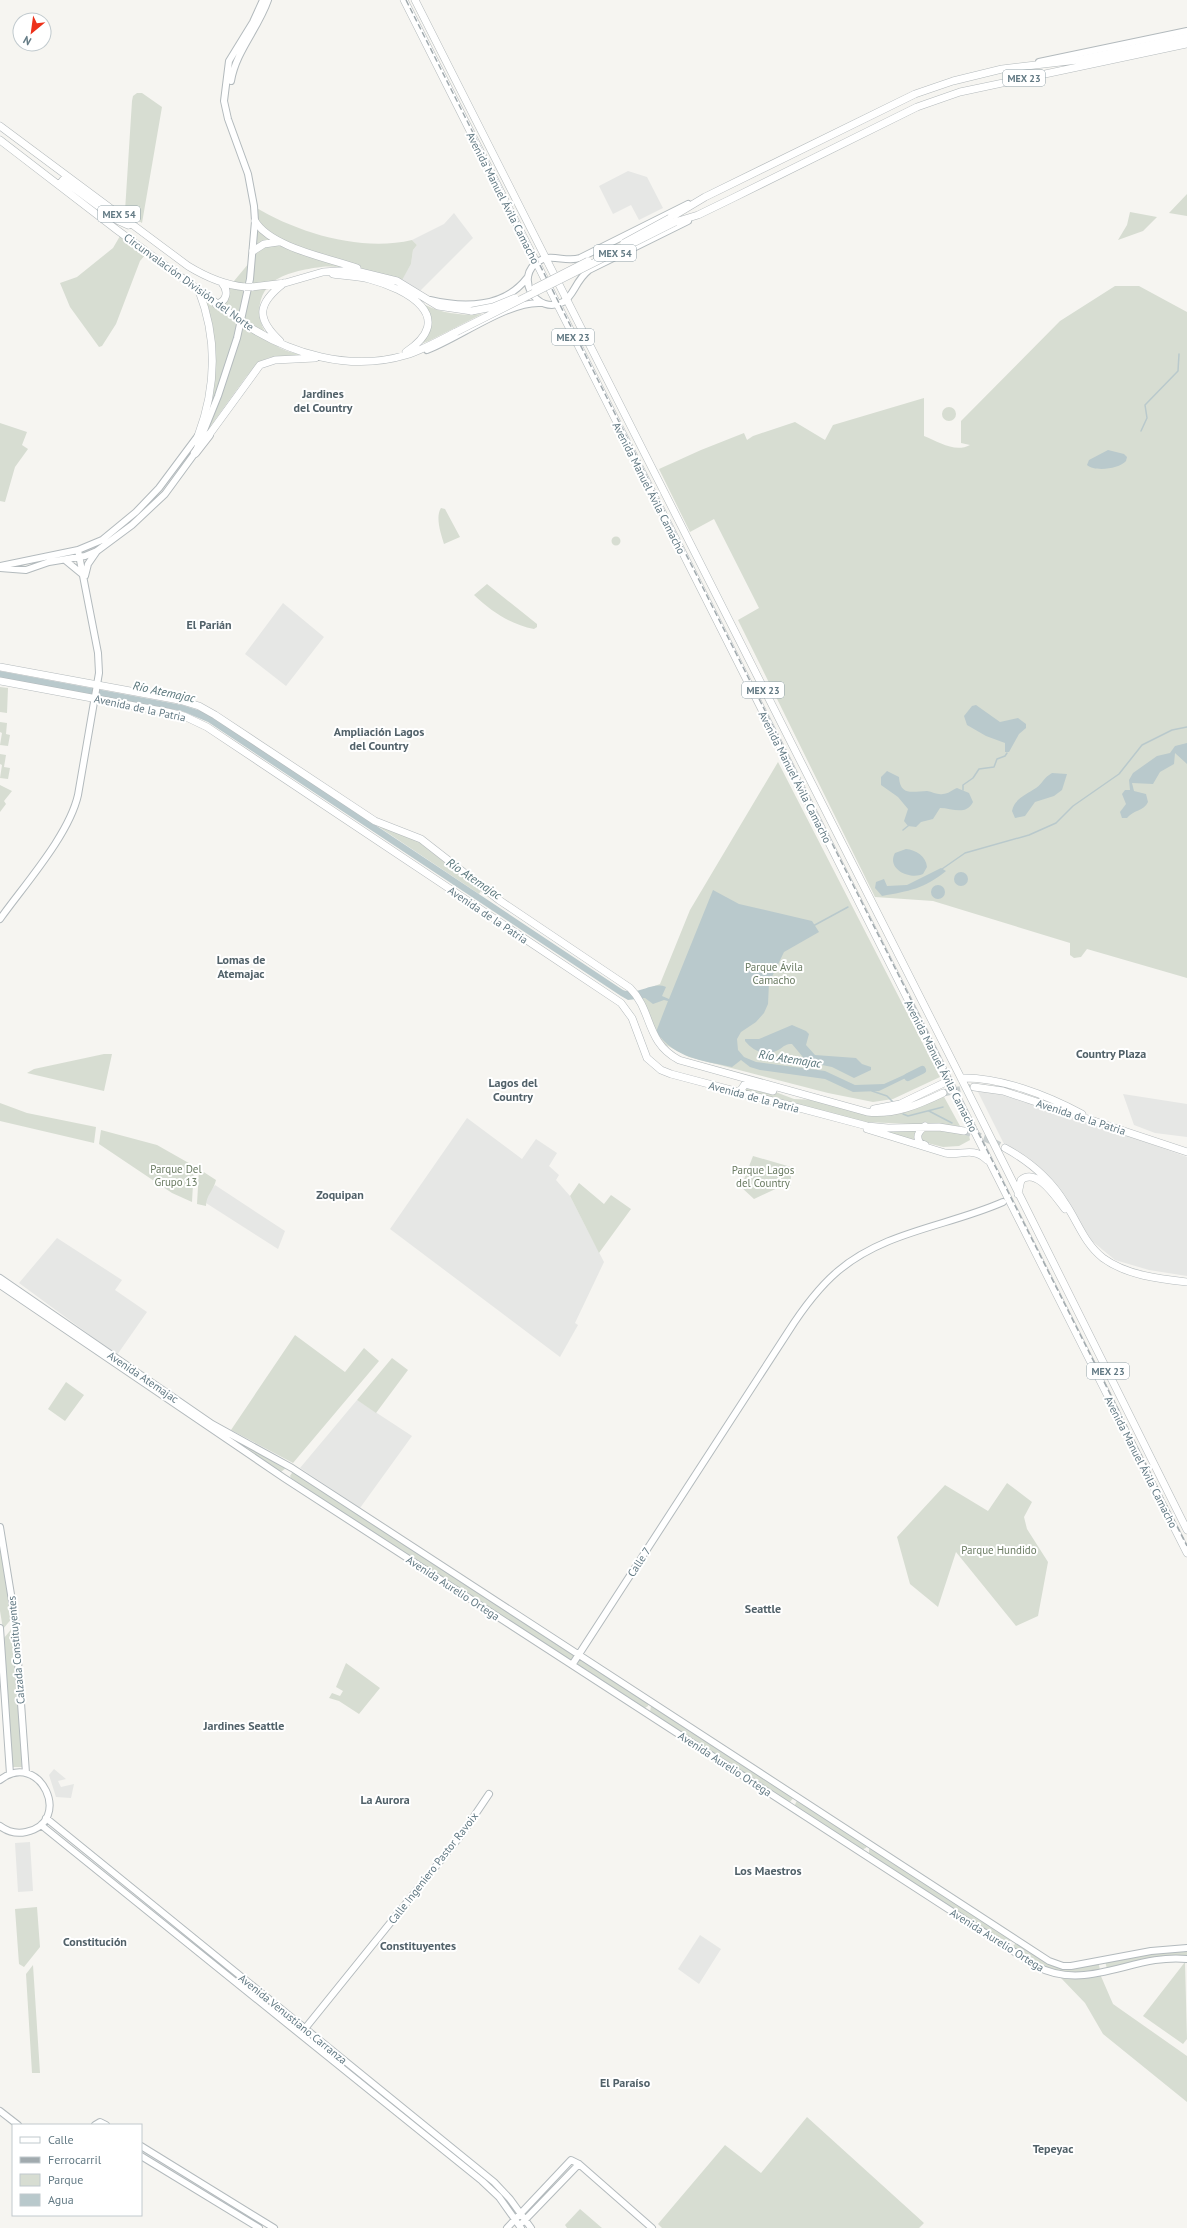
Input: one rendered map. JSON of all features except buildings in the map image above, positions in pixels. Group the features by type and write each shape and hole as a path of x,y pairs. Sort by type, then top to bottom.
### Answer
{"highway":[{"path":"195,453 209,435"}],"main road":[{"path":"84,578 88,564 97,551 132,524 164,494 195,453 223,382 241,323 250,279 255,221 248,174 228,119 225,105 229,61 263,0"},
{"path":"225,105 234,64 257,24 268,0"},
{"name":"Avenida Manuel Ávila Camacho","path":"404,0 1187,1553"},
{"name":"Avenida Manuel Ávila Camacho","path":"415,0 732,629 961,1078 1018,1196 1187,1530"},
{"path":"1002,69 1187,31"},
{"name":"MEX 23","path":"546,258 570,261 589,254 915,94 953,81 1002,69 1078,60 1187,36"},
{"name":"MEX 23","path":"698,215 917,107 960,92 1187,44"},
{"name":"Circunvalación División del Norte","path":"2,129 188,266 204,276 222,283 249,287 284,283 323,272 352,270 366,272 397,281 438,306 472,311 493,307 519,296 672,220"},
{"name":"Circunvalación División del Norte","path":"0,140 240,321 271,340 325,358 369,362 406,355 456,332 672,220"},
{"path":"67,192 60,184 63,180 116,220 142,232"},
{"name":"MEX 54","path":"672,220 705,197"},
{"name":"MEX 23","path":"567,300 582,276 596,267 677,226 723,206 731,199"},
{"name":"MEX 54","path":"672,220 698,215"},
{"path":"255,221 264,232 278,242 366,272"},
{"path":"253,250 264,244 278,242"},
{"path":"589,254 585,258 586,264 590,268 596,267"},
{"path":"546,258 536,263 528,278 530,292 540,303 557,305 567,300"},
{"path":"560,259 566,262 574,273 575,285"},
{"path":"323,272 377,281 403,292 420,305 429,320 427,331 416,345 397,357"},
{"name":"MEX 54","path":"425,298 449,305 470,306 496,300 519,288 528,278"},
{"path":"216,304 221,303 226,296 226,289 222,283"},
{"path":"284,283 267,298 262,310 267,328 287,346"},
{"path":"519,288 526,294 525,304"},
{"path":"198,436 210,393 213,368 212,337 199,291"},
{"name":"MEX 54","path":"406,355 412,355 444,344 525,304 540,303"},
{"path":"209,435 254,373 264,363 279,360 325,358"},
{"path":"0,567 19,571 32,569 44,564 65,560 79,554 102,540 136,512 159,488 206,425"},
{"path":"0,567 25,561 97,551"},
{"path":"0,918 66,828 75,809 98,686 98,654 79,554"},
{"path":"65,560 76,567 84,578"},
{"path":"25,561 32,569"},
{"path":"717,622 725,629 732,629"},
{"name":"Avenida de la Patria","path":"0,667 189,703 215,715 375,821 421,839 499,900 621,982 637,997 653,1035 663,1050 687,1063 851,1108 876,1113 893,1112 915,1106 943,1093"},
{"name":"Avenida de la Patria","path":"0,681 96,698 184,716 207,727 621,1004 632,1018 647,1058 661,1070 745,1095 854,1123 888,1128 925,1126 964,1131"},
{"path":"929,1042 928,1035 932,1031 947,1051"},
{"path":"961,1078 998,1081 1072,1109 1090,1119"},
{"path":"851,1108 873,1109 893,1106 948,1081"},
{"path":"745,1095 741,1088 747,1084 791,1096 819,1099"},
{"name":"Avenida de la Patria","path":"974,1087 1003,1091 1187,1152"},
{"path":"854,1123 881,1134 945,1153 976,1152 990,1163"},
{"path":"925,1126 918,1134 919,1142 948,1152 962,1151 971,1147 976,1142 976,1136"},
{"path":"1005,1148 1029,1164 1049,1182 1065,1202 1075,1222 1089,1244 1112,1264 1146,1275 1187,1282"},
{"path":"1018,1196 1018,1188 1021,1180 1029,1176 1036,1178 1075,1222"},
{"name":"Calle 7","path":"572,1665 796,1320 811,1300 838,1271 869,1250 888,1241 1003,1202"},
{"name":"Avenida Atemajac","path":"0,1278 212,1424 292,1468"},
{"name":"Avenida Atemajac","path":"0,1285 284,1478"},
{"name":"Avenida Aurelio Ortega","path":"292,1468 1049,1961 1063,1966 1071,1966 1151,1951 1187,1948"},
{"name":"Avenida Aurelio Ortega","path":"284,1478 1044,1970 1063,1976 1083,1976 1160,1960 1187,1959"},
{"name":"Calzada Constituyentes","path":"0,1527 15,1619 26,1774"},
{"name":"Calzada Constituyentes","path":"0,1628 10,1774"},
{"path":"0,1780 10,1774 26,1774 35,1777 46,1788 50,1803 46,1818 41,1824 31,1831 22,1833 12,1832 1,1828"},
{"name":"Calle Ingeniero Pastor Ravoix","path":"303,2031 462,1834 489,1794"},
{"name":"Avenida Venustiano Carranza","path":"46,1818 482,2181 499,2197 520,2227"},
{"name":"Avenida Venustiano Carranza","path":"41,1824 494,2182 521,2213 531,2228"},
{"path":"0,2111 17,2124"},
{"path":"142,2147 274,2228"},
{"path":"142,2157 259,2228"},
{"path":"507,2228 571,2160 579,2164 652,2228"},
{"path":"520,2227 579,2164"}],"shaded area":[{"path":"628,171 647,177 663,208 639,220 631,205 613,214 599,186"},
{"path":"454,213 473,238 419,292 412,286 401,281 411,264 413,250 417,245 412,240 444,224"},
{"path":"283,603 324,637 286,686 245,654"},
{"path":"977,1090 996,1093 1026,1103 1027,1099 1187,1157 1187,1276 1149,1270 1115,1260 1092,1241 1076,1216 1048,1179 1050,1178 1028,1158 1004,1144"},
{"path":"1123,1094 1187,1104 1187,1137 1155,1133 1134,1125"},
{"path":"467,1118 522,1159 536,1139 557,1153 549,1166 559,1175 556,1180 570,1196 604,1262 575,1323 578,1325 560,1357 390,1229"},
{"path":"215,1185 285,1231 278,1249 206,1203 206,1197"},
{"path":"57,1238 122,1280 115,1290 147,1312 117,1355 19,1283"},
{"path":"357,1400 412,1436 360,1508 300,1468"},
{"path":"54,1769 66,1779 58,1781 61,1787 74,1784 71,1798 56,1797 49,1775"},
{"path":"30,1842 33,1891 18,1892 15,1843"},
{"path":"700,1935 721,1949 699,1984 678,1969"}],"green space":[{"path":"137,93 142,93 162,107 142,223 125,211 132,101 133,96"},
{"path":"1187,194 1187,216 1169,213"},
{"path":"255,207 290,225 330,238 372,244 412,240 417,245 413,250 411,264 401,282 341,267 321,267 295,272 272,283 265,290 261,298 260,317 262,326 272,342 280,348 306,356 280,356 268,358 258,363 207,431 214,374 204,301 214,305 254,257"},
{"path":"1130,212 1157,217 1143,231 1118,240 1127,225"},
{"path":"120,236 145,255 140,261 116,324 102,346 99,347 70,307 60,283 77,277 113,248"},
{"path":"1115,286 1139,286 1187,312 1187,978 1087,949 1081,957 1074,958 1070,955 1070,943 933,901 875,897 738,620 759,608 714,519 690,532 659,469 744,433 747,440 753,436 795,422 825,440 833,425 924,398 924,436 947,446 959,448 970,445 961,443 961,421 1060,321"},
{"path":"419,302 434,309 450,313 465,315 482,314 418,345 428,334 431,324 428,314"},
{"path":"949,407 954,409 956,414 954,419 949,421 944,419 942,414 944,409"},
{"path":"0,423 27,432 22,445 28,449 15,467 5,502 0,501"},
{"path":"441,508 445,509 460,537 444,544 439,521 439,512"},
{"path":"616,536 621,541 616,546 611,541"},
{"path":"487,584 537,624 537,627 534,629 509,621 474,595"},
{"path":"0,687 8,688 7,713 0,712"},
{"path":"0,722 7,723 6,734 10,735 8,746 0,745 2,733 0,732"},
{"path":"0,754 6,755 4,767 10,768 8,779 0,778 2,765 0,764"},
{"name":"Parque Ávila Camacho","path":"778,762 940,1077 893,1099 873,1102 828,1093 689,1057 666,1045 656,1032 638,992 660,984 690,910"},
{"path":"0,785 12,791 4,801 6,804 0,812"},
{"path":"376,825 406,835 418,841 481,891 479,894"},
{"path":"104,1054 112,1054 104,1091 27,1073 34,1069"},
{"path":"746,1086 765,1088 794,1099 817,1100 867,1115 943,1095 960,1126 865,1122 746,1092"},
{"path":"0,1103 27,1113 96,1127 94,1143 0,1121"},
{"path":"871,1129 945,1130 969,1135 970,1140 959,1146 943,1147"},
{"name":"Parque Del Grupo 13","path":"101,1130 157,1145 194,1166 192,1202 172,1193 99,1144"},
{"name":"Parque Lagos del Country","path":"753,1156 791,1167 791,1186 784,1185 754,1199 741,1187"},
{"name":"Parque Del Grupo 13","path":"199,1169 216,1180 207,1199 206,1206 197,1204"},
{"path":"579,1183 604,1204 611,1195 631,1209 599,1253 570,1196"},
{"path":"295,1335 345,1372 364,1348 379,1361 293,1463 231,1430"},
{"path":"392,1358 408,1370 376,1413 357,1400"},
{"path":"66,1382 84,1395 65,1421 48,1409"},
{"path":"212,1427 287,1467 281,1472"},
{"path":"294,1470 578,1655 570,1662 315,1495 291,1478 290,1476"},
{"name":"Parque Hundido","path":"1007,1483 1032,1502 1024,1517 1027,1529 1048,1562 1038,1616 1016,1626 956,1552 938,1607 910,1584 897,1537 945,1485 988,1511"},
{"path":"0,1543 13,1617 3,1629 0,1611"},
{"path":"14,1626 22,1767 12,1767 4,1638"},
{"path":"579,1658 649,1702 648,1706 645,1708 578,1665 576,1663"},
{"path":"346,1663 380,1688 359,1714 339,1701 329,1698 332,1693 340,1696 343,1691 336,1687"},
{"path":"654,1705 794,1797 790,1802 788,1802 650,1712 651,1706"},
{"path":"798,1798 868,1844 866,1848 861,1850 794,1807"},
{"path":"872,1846 1012,1939 1006,1944 869,1854 869,1849"},
{"path":"37,1907 40,1947 24,1967 19,1964 15,1909"},
{"path":"1018,1941 1063,1966 1098,1961 1100,1970 1058,1974 1038,1965 1012,1947"},
{"path":"1187,1949 1187,1957 1107,1969 1105,1961"},
{"path":"1185,1962 1187,2039 1183,2044 1143,2016"},
{"path":"33,1965 40,2073 32,2073 26,1974"},
{"path":"1100,1974 1113,2004 1187,2056 1187,2102 1103,2034 1085,2003 1060,1977 1082,1978"},
{"path":"807,2117 924,2223 919,2228 662,2228 658,2224 725,2145 761,2173"},
{"path":"580,2209 602,2228 567,2228 565,2225"}],"water":[{"path":"1108,450 1124,454 1127,457 1126,461 1123,464 1107,469 1095,468 1087,465 1089,460"},
{"path":"0,671 182,705 201,711 219,721 623,990 634,991 661,986 666,987 662,996 669,999 713,890 739,904 812,921 819,932 784,952 769,983 768,1004 764,1013 756,1022 741,1032 737,1039 738,1050 744,1057 756,1062 825,1071 855,1085 884,1084 915,1070 918,1072 879,1091 853,1092 825,1079 760,1070 750,1067 741,1060 732,1067 690,1057 672,1048 656,1032 668,1001 664,1000 653,1004 645,998 628,1000 621,996 208,722 182,711 0,678"},
{"path":"976,705 1000,722 1018,718 1026,724 1026,728 1019,734 1009,752 1005,752 1005,743 986,736 967,725 964,716 972,706"},
{"path":"1187,743 1187,764 1175,753 1174,764 1160,772 1153,784 1132,783 1134,791 1146,794 1148,802 1144,807 1132,813 1127,818 1122,818 1120,812 1126,804 1122,794 1125,790 1130,790 1129,780 1133,773 1157,756 1170,753 1175,746"},
{"path":"887,771 899,777 902,788 908,792 927,791 941,794 957,788 969,793 973,802 967,809 963,810 940,808 933,819 921,822 916,827 908,826 904,821 908,809 898,797 881,785 881,777"},
{"path":"1052,773 1067,774 1062,790 1054,796 1035,802 1025,816 1015,818 1012,811 1015,803 1021,797 1038,786"},
{"path":"906,849 917,852 923,857 927,867 923,874 912,876 901,872 896,868 893,859 895,853"},
{"path":"941,868 946,871 931,882 900,893 882,896 875,888 876,882 884,879 887,886 907,885"},
{"path":"961,872 966,874 968,879 966,884 961,886 956,884 954,879 956,874"},
{"path":"938,885 943,887 945,892 943,897 938,899 933,897 931,892 933,887"},
{"path":"792,1025 806,1031 809,1034 806,1045 815,1055 856,1058 862,1064 871,1067 871,1070 854,1078 832,1067 807,1062 792,1044 785,1045 780,1049 766,1053 752,1048 745,1041 745,1039 759,1039"}],"waterway":[{"path":"1141,431 1147,418 1145,405 1178,371 1179,354"},
{"path":"942,869 965,853 1029,835 1056,823 1073,806 1119,774 1142,745 1172,730 1187,727"},
{"path":"963,790 963,785 973,778 979,769 994,767 997,759 1005,756 1007,753"},
{"path":"903,830 908,826"},
{"path":"813,926 848,907"},
{"name":"Río Atemajac","path":"908,1077 922,1070"},
{"path":"872,1091 887,1096 893,1102"},
{"path":"903,1114 908,1116 943,1107"},
{"path":"929,1111 952,1123"}],"tunnel":[{"path":"943,1093 974,1087"},
{"path":"964,1131 985,1138 1005,1148"}],"railway":[{"path":"406,0 1187,1546"}],"district":[{"name":"Jardines del Country","path":"323,401"},
{"name":"El Parián","path":"209,625"},
{"name":"Ampliación Lagos del Country","path":"379,739"},
{"name":"Lomas de Atemajac","path":"241,967"},
{"name":"Country Plaza","path":"1111,1054"},
{"name":"Lagos del Country","path":"513,1090"},
{"name":"Zoquipan","path":"340,1195"},
{"name":"Seattle","path":"763,1609"},
{"name":"Jardines Seattle","path":"244,1726"},
{"name":"La Aurora","path":"385,1800"},
{"name":"Los Maestros","path":"768,1871"},
{"name":"Constitución","path":"95,1942"},
{"name":"Constituyentes","path":"418,1946"},
{"name":"El Paraíso","path":"625,2083"},
{"name":"Tepeyac","path":"1053,2149"}]}
